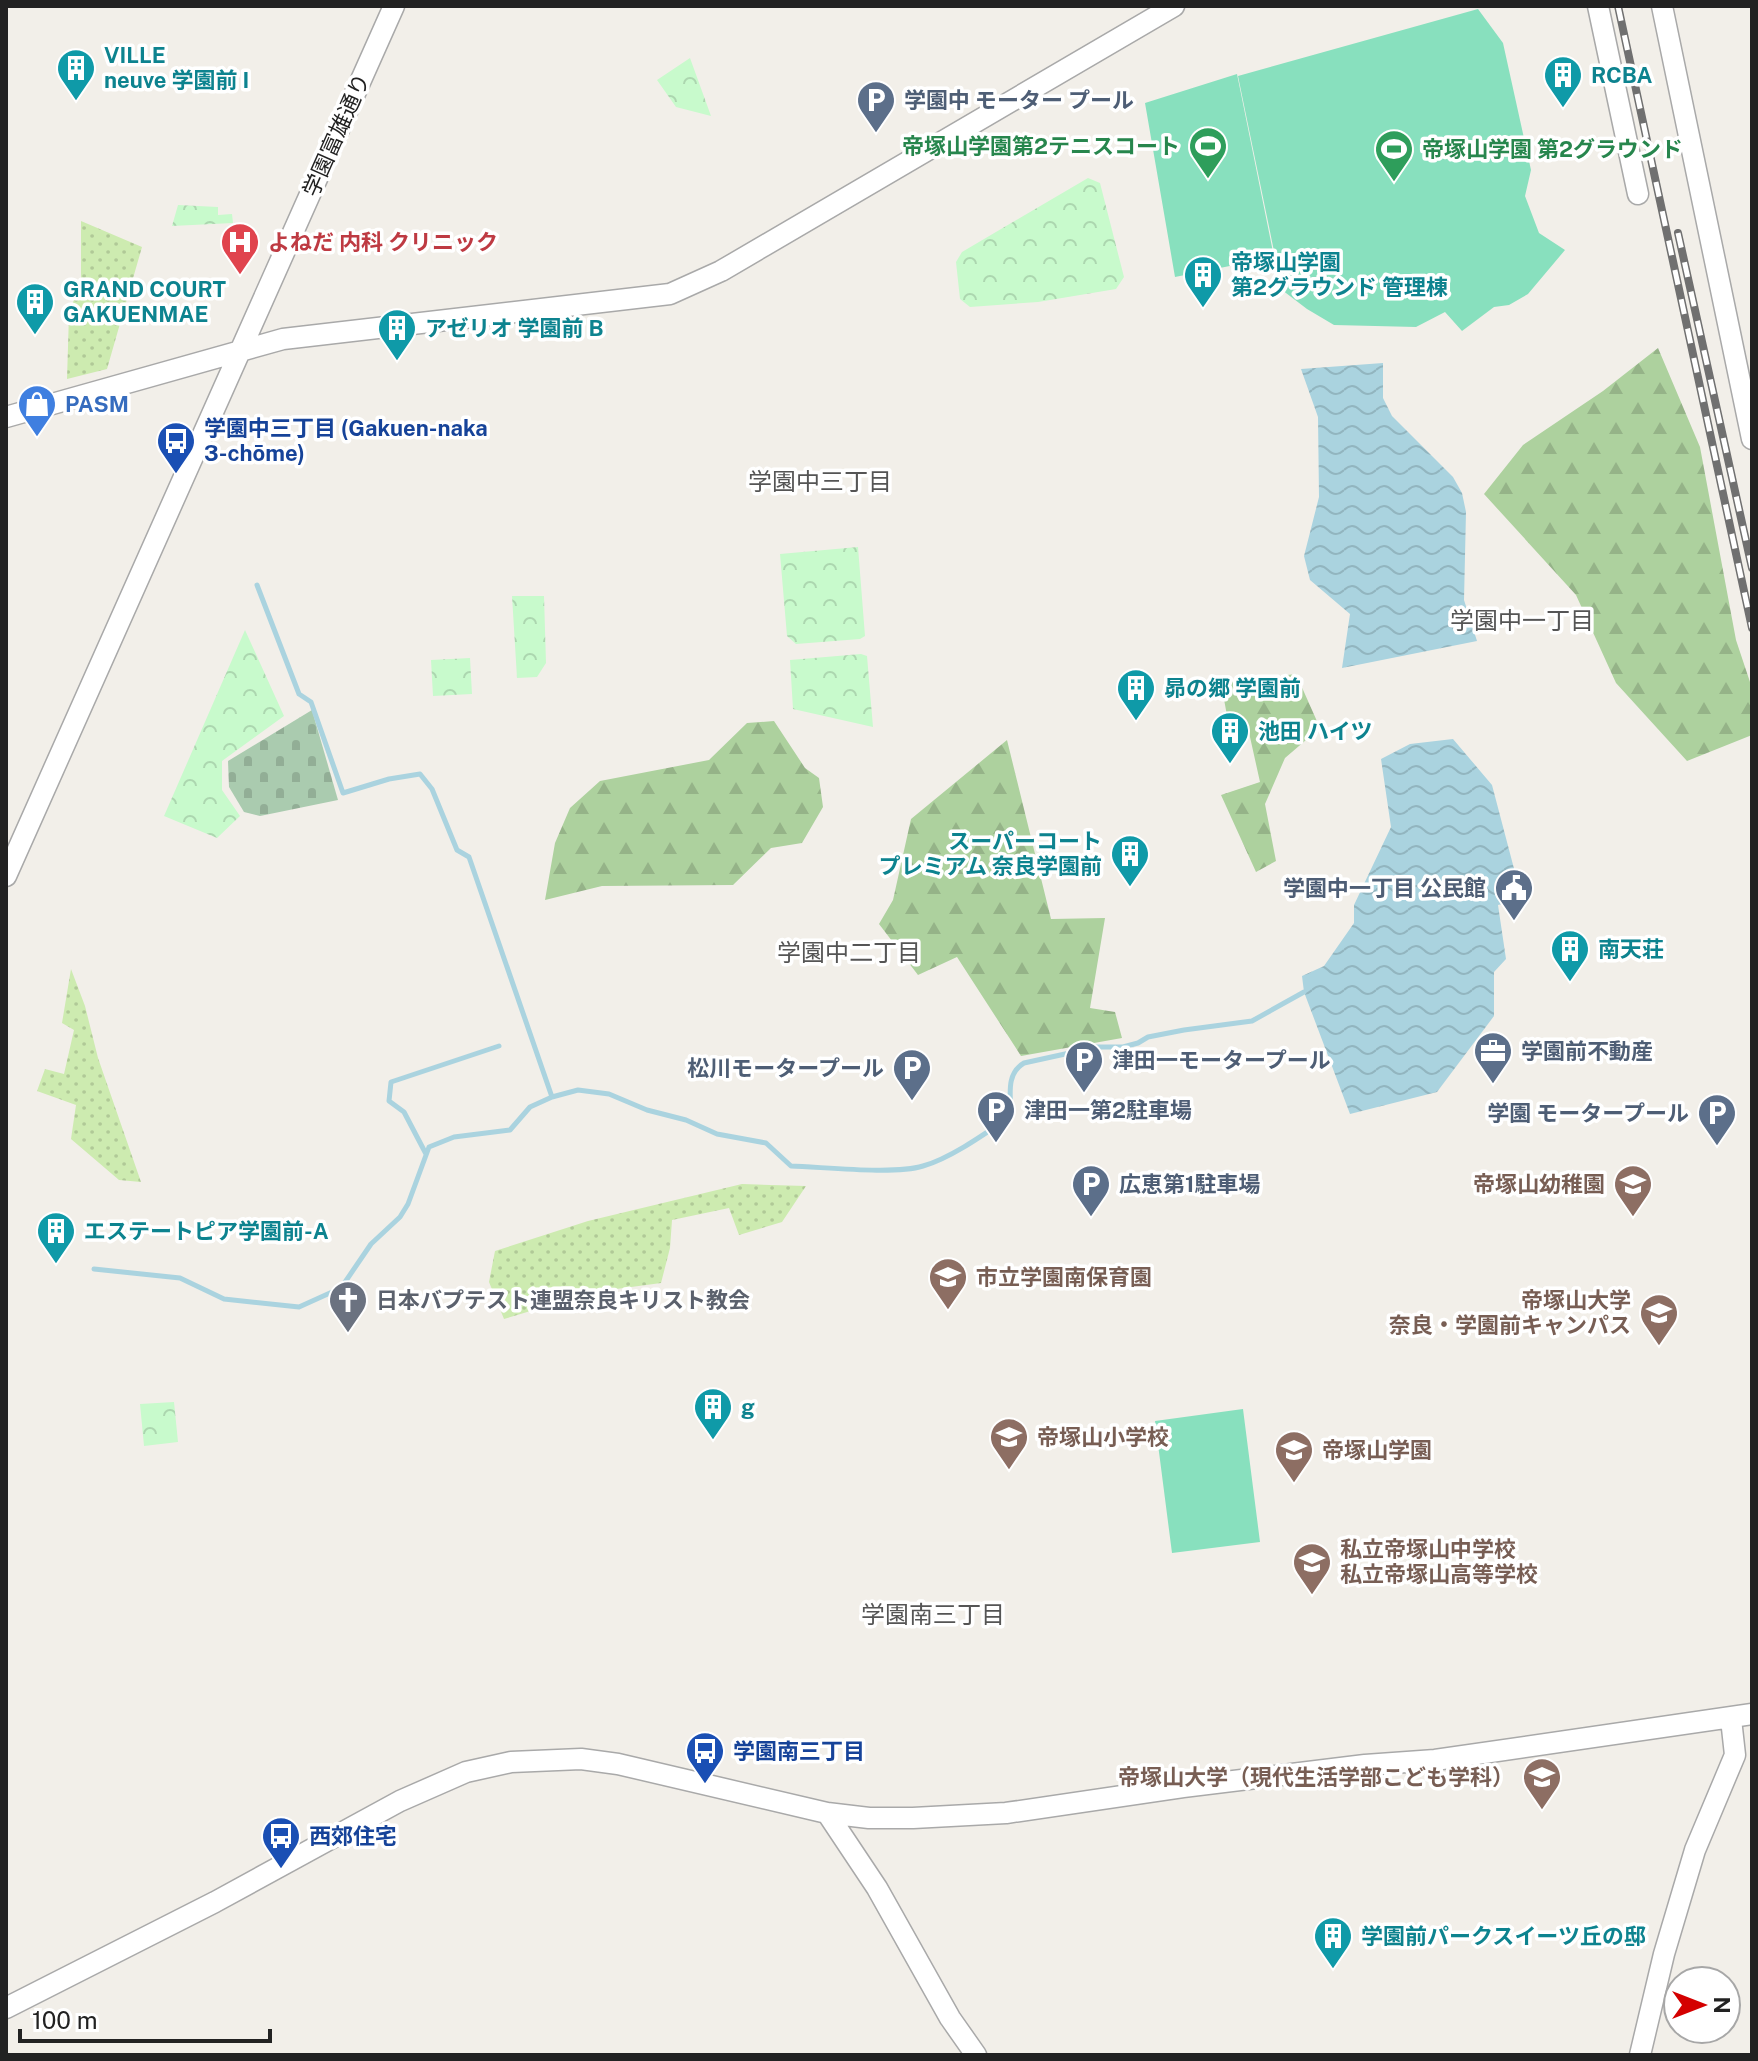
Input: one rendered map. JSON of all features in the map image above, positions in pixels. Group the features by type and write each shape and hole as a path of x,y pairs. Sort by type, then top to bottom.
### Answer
{"street":[{"name":"学園富雄通り","path":"6,876 394,6"},
{"path":"6,417 283,339 347,329 670,294 721,271 1174,6"},
{"path":"1598,6 1638,194"},
{"path":"1662,6 1752,439"},
{"path":"6,2008 215,1902 400,1801 466,1772 511,1762 545,1759 594,1761 659,1773 827,1813 898,1818 1006,1813 1183,1787 1365,1765 1435,1760 1752,1714"},
{"path":"1640,2055 1664,1954 1695,1850 1735,1755 1731,1719"},
{"path":"827,1813 877,1888 950,2018 976,2055"}],"green space":[{"name":"帝塚山学園 第2グラウンド","path":"1478,9 1503,43 1531,170 1525,196 1539,233 1565,250 1528,294 1509,305 1494,307 1462,331 1445,312 1416,327 1334,325 1282,290 1238,76"},
{"path":"690,58 711,116 676,107 657,80"},
{"name":"帝塚山学園第2テニスコート","path":"1237,74 1274,257 1175,277 1145,103"},
{"path":"1088,178 1100,183 1124,277 1116,289 1038,302 970,307 960,299 956,262 962,252"},
{"path":"178,205 218,207 218,215 232,214 233,223 172,226"},
{"path":"81,221 142,247 107,369 67,379 69,314 81,279"},
{"path":"1658,348 1700,447 1736,640 1752,688 1752,735 1687,761 1616,683 1576,595 1484,494 1523,445 1603,391"},
{"path":"858,547 865,636 860,639 796,644 787,636 780,554"},
{"path":"512,596 544,596 546,663 537,677 517,678"},
{"path":"245,630 284,716 222,761 222,790 240,816 217,838 164,816"},
{"path":"867,656 873,727 793,709 790,660"},
{"path":"470,658 472,694 433,696 431,660"},
{"path":"1296,674 1320,728 1285,758 1265,804 1276,861 1256,872 1221,795 1260,782 1246,719 1228,721 1221,683"},
{"path":"312,710 338,800 260,816 244,812 229,787 228,761"},
{"path":"774,721 805,768 819,778 823,807 802,843 771,848 733,885 602,886 545,900 555,843 570,808 600,781 709,760 747,723"},
{"path":"1007,740 1051,919 1105,918 1090,1008 1115,1012 1122,1038 1021,1056 957,957 918,975 879,924 893,900 911,819"},
{"path":"71,969 141,1182 119,1180 71,1139 76,1105 37,1091 45,1069 64,1074 74,1030 62,1023"},
{"path":"742,1184 806,1186 782,1222 739,1235 729,1208 672,1220 670,1248 661,1283 594,1292 504,1319 489,1282 495,1251 588,1221"},
{"path":"174,1402 178,1442 144,1446 140,1404"},
{"path":"1243,1409 1260,1542 1172,1553 1155,1421"}],"water":[{"path":"1383,363 1383,398 1392,416 1453,477 1462,493 1466,512 1464,600 1477,641 1342,668 1350,614 1310,580 1304,556 1319,497 1318,417 1301,369"},
{"path":"1453,739 1492,785 1522,899 1498,905 1506,959 1494,972 1494,1016 1437,1092 1350,1114 1304,992 1302,976 1324,966 1354,923 1354,905 1391,827 1381,759 1410,744"}],"waterway":[{"path":"257,585 299,694 311,702 343,793 389,779 420,774 432,789 457,850 469,857 552,1097"},
{"path":"94,1269 180,1278 224,1299 299,1307 341,1288 371,1244 400,1217 408,1204 429,1147 454,1137 510,1130 530,1107 578,1090 609,1094 717,1134 766,1143 791,1166 910,1169 957,1151 1011,1116 1012,1080 1014,1073 1024,1063 1097,1047 1123,1047 1148,1037 1184,1030 1252,1021 1304,992"},
{"path":"426,1154 404,1112 389,1101 391,1082 499,1046"}],"railway":[{"path":"1618,6 1752,628"},
{"path":"1678,233 1752,568"}],"place":[{"name":"VILLE neuve 学園前 I","path":"76,102"},
{"name":"RCBA","path":"1563,109"},
{"name":"学園中 モーター プール","path":"876,134"},
{"name":"帝塚山学園第2テニスコート","path":"1208,180"},
{"name":"帝塚山学園 第2グラウンド","path":"1394,183"},
{"name":"よねだ 内科 クリニック","path":"240,276"},
{"name":"帝塚山学園 第2グラウンド 管理棟","path":"1203,309"},
{"name":"GRAND COURT GAKUENMAE","path":"35,336"},
{"name":"アゼリオ 学園前 B","path":"397,362"},
{"name":"PASM","path":"37,438"},
{"name":"学園中三丁目 (Gakuen-naka 3-chōme)","path":"176,475"},
{"name":"昴の郷 学園前","path":"1136,722"},
{"name":"池田 ハイツ","path":"1230,765"},
{"name":"スーパーコート プレミアム 奈良学園前","path":"1130,888"},
{"name":"学園中一丁目 公民館","path":"1514,922"},
{"name":"南天荘","path":"1570,983"},
{"name":"学園前不動産","path":"1493,1085"},
{"name":"津田一モータープール","path":"1084,1094"},
{"name":"松川モータープール","path":"912,1102"},
{"name":"津田一第2駐車場","path":"996,1144"},
{"name":"学園 モータープール","path":"1717,1147"},
{"name":"広恵第1駐車場","path":"1091,1218"},
{"name":"帝塚山幼稚園","path":"1633,1218"},
{"name":"エステートピア学園前-A","path":"56,1265"},
{"name":"市立学園南保育園","path":"948,1311"},
{"name":"日本バプテスト連盟奈良キリスト教会","path":"348,1334"},
{"name":"帝塚山大学 奈良・学園前キャンパス","path":"1659,1347"},
{"name":"g","path":"713,1441"},
{"name":"帝塚山小学校","path":"1009,1471"},
{"name":"帝塚山学園","path":"1294,1484"},
{"name":"私立帝塚山中学校 私立帝塚山高等学校","path":"1312,1596"},
{"name":"学園南三丁目","path":"705,1785"},
{"name":"帝塚山大学（現代生活学部こども学科）","path":"1542,1811"},
{"name":"西郊住宅","path":"281,1870"},
{"name":"学園前パークスイーツ丘の邸","path":"1333,1970"}],"district":[{"name":"学園中三丁目","path":"820,482"},
{"name":"学園中一丁目","path":"1522,621"},
{"name":"学園中二丁目","path":"849,953"},
{"name":"学園南三丁目","path":"933,1615"}]}
